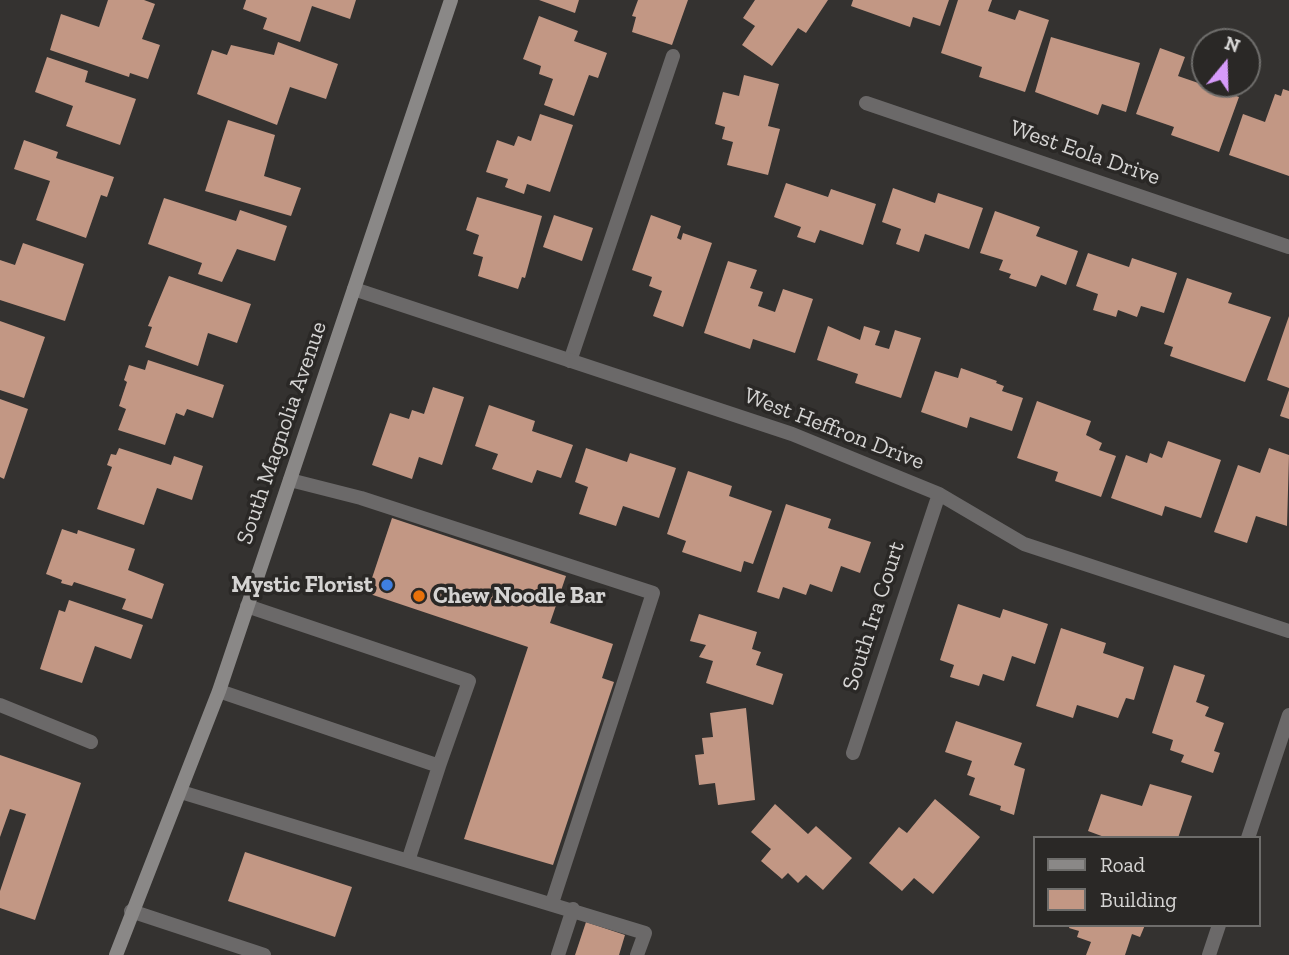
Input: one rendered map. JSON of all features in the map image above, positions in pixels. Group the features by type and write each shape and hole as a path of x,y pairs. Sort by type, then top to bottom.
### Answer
{"main road":[{"name":"South Magnolia Avenue","path":"116,955 219,691 451,0"}],"street":[{"path":"570,361 673,57"},
{"name":"West Eola Drive","path":"866,103 1289,247"},
{"name":"West Heffron Drive","path":"354,289 792,434 939,494 1024,544 1289,631"},
{"path":"290,480 361,498 653,593 552,903"},
{"name":"South Ira Court","path":"853,753 939,494"},
{"path":"247,606 470,681 408,861"},
{"path":"219,691 439,766"},
{"path":"0,705 91,742"},
{"path":"1249,836 1289,715"},
{"path":"181,792 645,933 637,955"},
{"path":"558,955 573,909"},
{"path":"131,911 264,955"},
{"path":"1209,955 1218,927"}],"building":[{"path":"108,0 144,0 155,4 142,39 160,45 148,79 130,73 129,77 50,50 61,14 99,27"},
{"path":"246,0 356,0 350,19 312,6 300,42 263,29 267,18 243,9"},
{"path":"539,0 579,0 575,13"},
{"path":"638,0 688,0 672,45 632,32 636,17 632,16"},
{"path":"755,0 828,0 806,33 798,28 772,66 742,45 755,26 743,18"},
{"path":"853,0 949,0 940,26 913,17 910,27 851,6"},
{"path":"958,0 992,0 988,11 1015,20 1019,10 1049,20 1025,92 979,77 982,67 941,53"},
{"path":"539,16 578,31 574,41 607,53 598,78 589,75 574,116 544,105 553,79 539,74 541,66 523,59"},
{"path":"1051,37 1140,63 1126,112 1102,104 1098,115 1035,92"},
{"path":"278,42 338,64 326,99 290,87 277,125 197,94 212,50 227,55 231,45 274,55"},
{"path":"1160,48 1185,57 1178,76 1191,80 1191,98 1239,98 1219,152 1171,135 1174,127 1136,114"},
{"path":"47,57 88,71 85,82 136,99 120,145 66,126 73,106 35,92"},
{"path":"744,75 779,84 768,126 780,129 768,175 727,165 733,142 722,139 725,127 715,124 723,92 739,96"},
{"path":"1283,89 1289,91 1289,176 1229,155 1243,114 1265,122 1275,94 1281,96"},
{"path":"540,114 573,125 550,192 527,184 524,194 505,187 508,179 486,172 497,140 514,146 518,136 531,141"},
{"path":"228,120 275,135 264,176 301,188 291,216 205,191"},
{"path":"24,140 58,152 56,158 114,177 107,197 101,195 86,238 36,220 50,181 14,169"},
{"path":"786,183 828,197 831,189 876,204 863,245 820,230 815,243 797,237 801,227 774,217"},
{"path":"893,188 935,203 938,193 983,208 969,249 925,234 919,252 896,244 901,229 882,222"},
{"path":"477,197 542,216 525,278 522,277 518,289 478,276 483,257 473,254 479,235 466,230"},
{"path":"164,198 236,221 240,210 287,226 275,261 237,249 222,282 198,274 202,263 148,244"},
{"path":"995,211 1040,227 1036,236 1078,251 1066,285 1041,275 1036,287 1009,278 1011,274 999,270 1003,260 980,253"},
{"path":"554,215 593,228 582,261 543,247"},
{"path":"651,215 681,226 677,238 681,240 683,233 712,243 683,327 653,316 662,291 649,286 652,277 632,270"},
{"path":"23,243 84,264 65,321 0,300 0,260 15,265"},
{"path":"1088,253 1129,267 1132,258 1177,273 1164,313 1141,306 1137,317 1118,310 1116,317 1093,310 1098,294 1076,286"},
{"path":"728,261 757,270 750,288 763,292 758,306 775,312 783,289 813,299 795,353 753,339 750,349 704,333"},
{"path":"169,276 251,304 237,343 208,333 198,366 145,347 152,327 148,326"},
{"path":"1187,278 1232,293 1228,303 1271,317 1245,382 1170,356 1173,347 1164,344"},
{"path":"1289,316 1289,388 1267,380"},
{"path":"0,321 45,337 24,398 0,390"},
{"path":"828,326 860,340 864,326 880,331 875,345 889,349 895,330 921,338 901,398 855,383 858,374 817,360"},
{"path":"148,360 224,385 213,418 187,409 184,416 176,413 165,445 118,430 126,409 119,406 129,365 145,370"},
{"path":"961,368 997,381 996,383 1004,386 1002,391 1023,398 1012,431 970,417 967,428 921,412 935,371 958,378"},
{"path":"433,387 464,397 442,465 419,457 412,479 372,465 390,413 409,419 412,410 424,414"},
{"path":"1289,390 1289,419 1280,416"},
{"path":"0,399 28,409 4,479 0,477"},
{"path":"1037,401 1091,421 1086,435 1102,443 1099,450 1116,456 1101,497 1055,481 1058,472 1017,458"},
{"path":"489,405 535,421 532,431 573,445 561,478 537,470 532,483 492,469 498,454 475,446"},
{"path":"1168,441 1221,460 1201,518 1165,506 1162,516 1111,498 1126,455 1147,463 1150,453 1162,458"},
{"path":"119,448 171,465 174,456 203,466 192,500 157,488 144,525 97,509 112,467 107,465 111,454 116,455"},
{"path":"586,448 627,462 630,453 676,468 659,518 623,506 616,526 579,514 588,487 575,482"},
{"path":"1269,448 1289,455 1287,526 1256,516 1247,543 1214,532 1238,465 1260,473"},
{"path":"688,471 732,486 729,496 772,511 753,564 744,561 741,572 682,552 686,541 667,534"},
{"path":"786,504 831,519 828,528 871,542 860,573 841,566 832,592 810,584 806,595 783,587 779,599 757,592"},
{"path":"392,518 566,576 550,623 613,644 602,678 614,682 553,865 464,839 528,647 367,593"},
{"path":"62,529 77,534 78,530 135,549 128,570 164,584 152,619 122,609 126,599 74,582 72,586 61,583 62,580 46,574"},
{"path":"69,600 143,625 131,659 95,646 82,683 40,669 59,610 65,612"},
{"path":"958,604 1000,618 1003,609 1048,624 1035,664 1012,656 1004,681 983,674 979,686 950,677 954,665 940,660"},
{"path":"699,614 757,632 752,649 761,652 756,665 783,674 773,705 706,683 713,661 699,657 706,645 690,641"},
{"path":"1061,628 1106,643 1103,653 1144,667 1134,700 1126,698 1118,718 1077,705 1073,718 1036,706"},
{"path":"1174,665 1205,675 1196,702 1209,707 1205,716 1224,723 1214,751 1220,753 1213,773 1181,762 1184,755 1170,750 1173,740 1152,733"},
{"path":"746,708 755,800 718,805 715,783 699,785 695,755 704,754 702,738 713,737 710,713"},
{"path":"956,721 1022,743 1014,765 1025,769 1014,815 1000,810 1001,806 969,795 975,778 967,775 972,761 945,752"},
{"path":"0,755 81,783 35,920 0,908 0,891 26,814 10,809 0,837"},
{"path":"1150,784 1192,796 1179,836 1102,836 1088,831 1101,794 1142,806"},
{"path":"935,799 980,837 933,894 914,878 902,891 869,863 899,827 907,833"},
{"path":"775,804 808,834 816,826 852,858 823,890 806,875 798,883 788,873 782,879 761,861 771,849 751,832"},
{"path":"245,852 352,887 335,937 228,901"},
{"path":"586,922 625,935 619,955 575,955"},
{"path":"1144,927 1140,937 1132,934 1125,955 1086,955 1091,942 1077,937 1079,931 1069,928"}],"place":[{"name":"Mystic Florist","path":"387,585"},
{"name":"Chew Noodle Bar","path":"419,596"}]}
